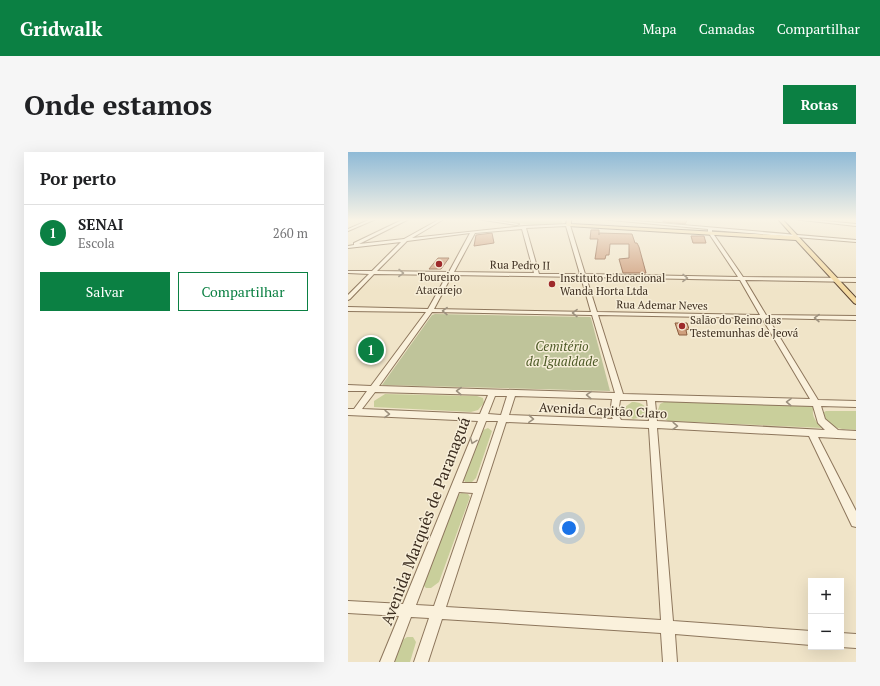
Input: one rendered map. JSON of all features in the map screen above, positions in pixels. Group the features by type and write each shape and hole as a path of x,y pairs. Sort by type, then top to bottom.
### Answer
{"main road":[{"path":"803,243 856,302"}],"street":[{"path":"350,247 388,243"},
{"path":"348,298 402,243"},
{"path":"352,412 373,389 430,311 467,243"},
{"path":"528,243 537,275"},
{"path":"574,243 618,396 614,414 619,423"},
{"path":"718,243 742,279 816,403 822,421 836,434"},
{"name":"Rua Pedro II","path":"348,272 856,280"},
{"name":"Rua Ademar Neves","path":"348,309 856,318"},
{"name":"Avenida Capitão Claro","path":"348,388 856,404"},
{"name":"Avenida Marquês de Paranaguá","path":"387,662 493,392"},
{"path":"421,662 512,393"},
{"path":"651,398 670,662"},
{"name":"Avenida Capitão Claro","path":"352,412 856,435"},
{"path":"812,433 856,522"},
{"path":"456,486 479,488"},
{"path":"348,607 437,614 668,627 808,638"},
{"path":"844,640 856,641"}],"green space":[{"name":"Cemitério da Igualdade","path":"432,315 590,317 610,391 382,385"},
{"path":"385,394 477,396 483,398 484,403 478,410 471,412 374,407 374,401"},
{"path":"666,401 814,406 813,413 816,421 823,428 668,421 661,417 658,410 660,404"},
{"path":"632,402 640,403 645,407 646,412 643,417 633,419 625,414 625,407"},
{"path":"856,411 856,430 834,427 824,418 824,412"},
{"path":"488,428 492,431 476,478 471,483 466,483 463,479 483,430"},
{"path":"462,493 468,494 470,497 439,582 431,588 426,588 423,585 458,495"},
{"path":"407,637 413,637 416,642 410,662 392,662 401,641"}],"building":[{"path":"475,243 494,243 474,246"},
{"path":"597,243 637,243 646,273 623,273 619,259 629,258 629,244 610,244 609,255 606,255 605,259 595,259"},
{"name":"Toureiro Atacarejo","path":"438,258 449,258 441,269 429,269"},
{"name":"Salão do Reino das Testemunhas de Jeová","path":"675,323 687,323 689,329 686,330 687,335 679,335"}],"place":[{"name":"Toureiro Atacarejo","path":"439,264"},
{"name":"Instituto Educacional Wanda Horta Ltda","path":"552,284"},
{"name":"Salão do Reino das Testemunhas de Jeová","path":"682,326"},
{"name":"SENAI","path":"371,350"}]}
